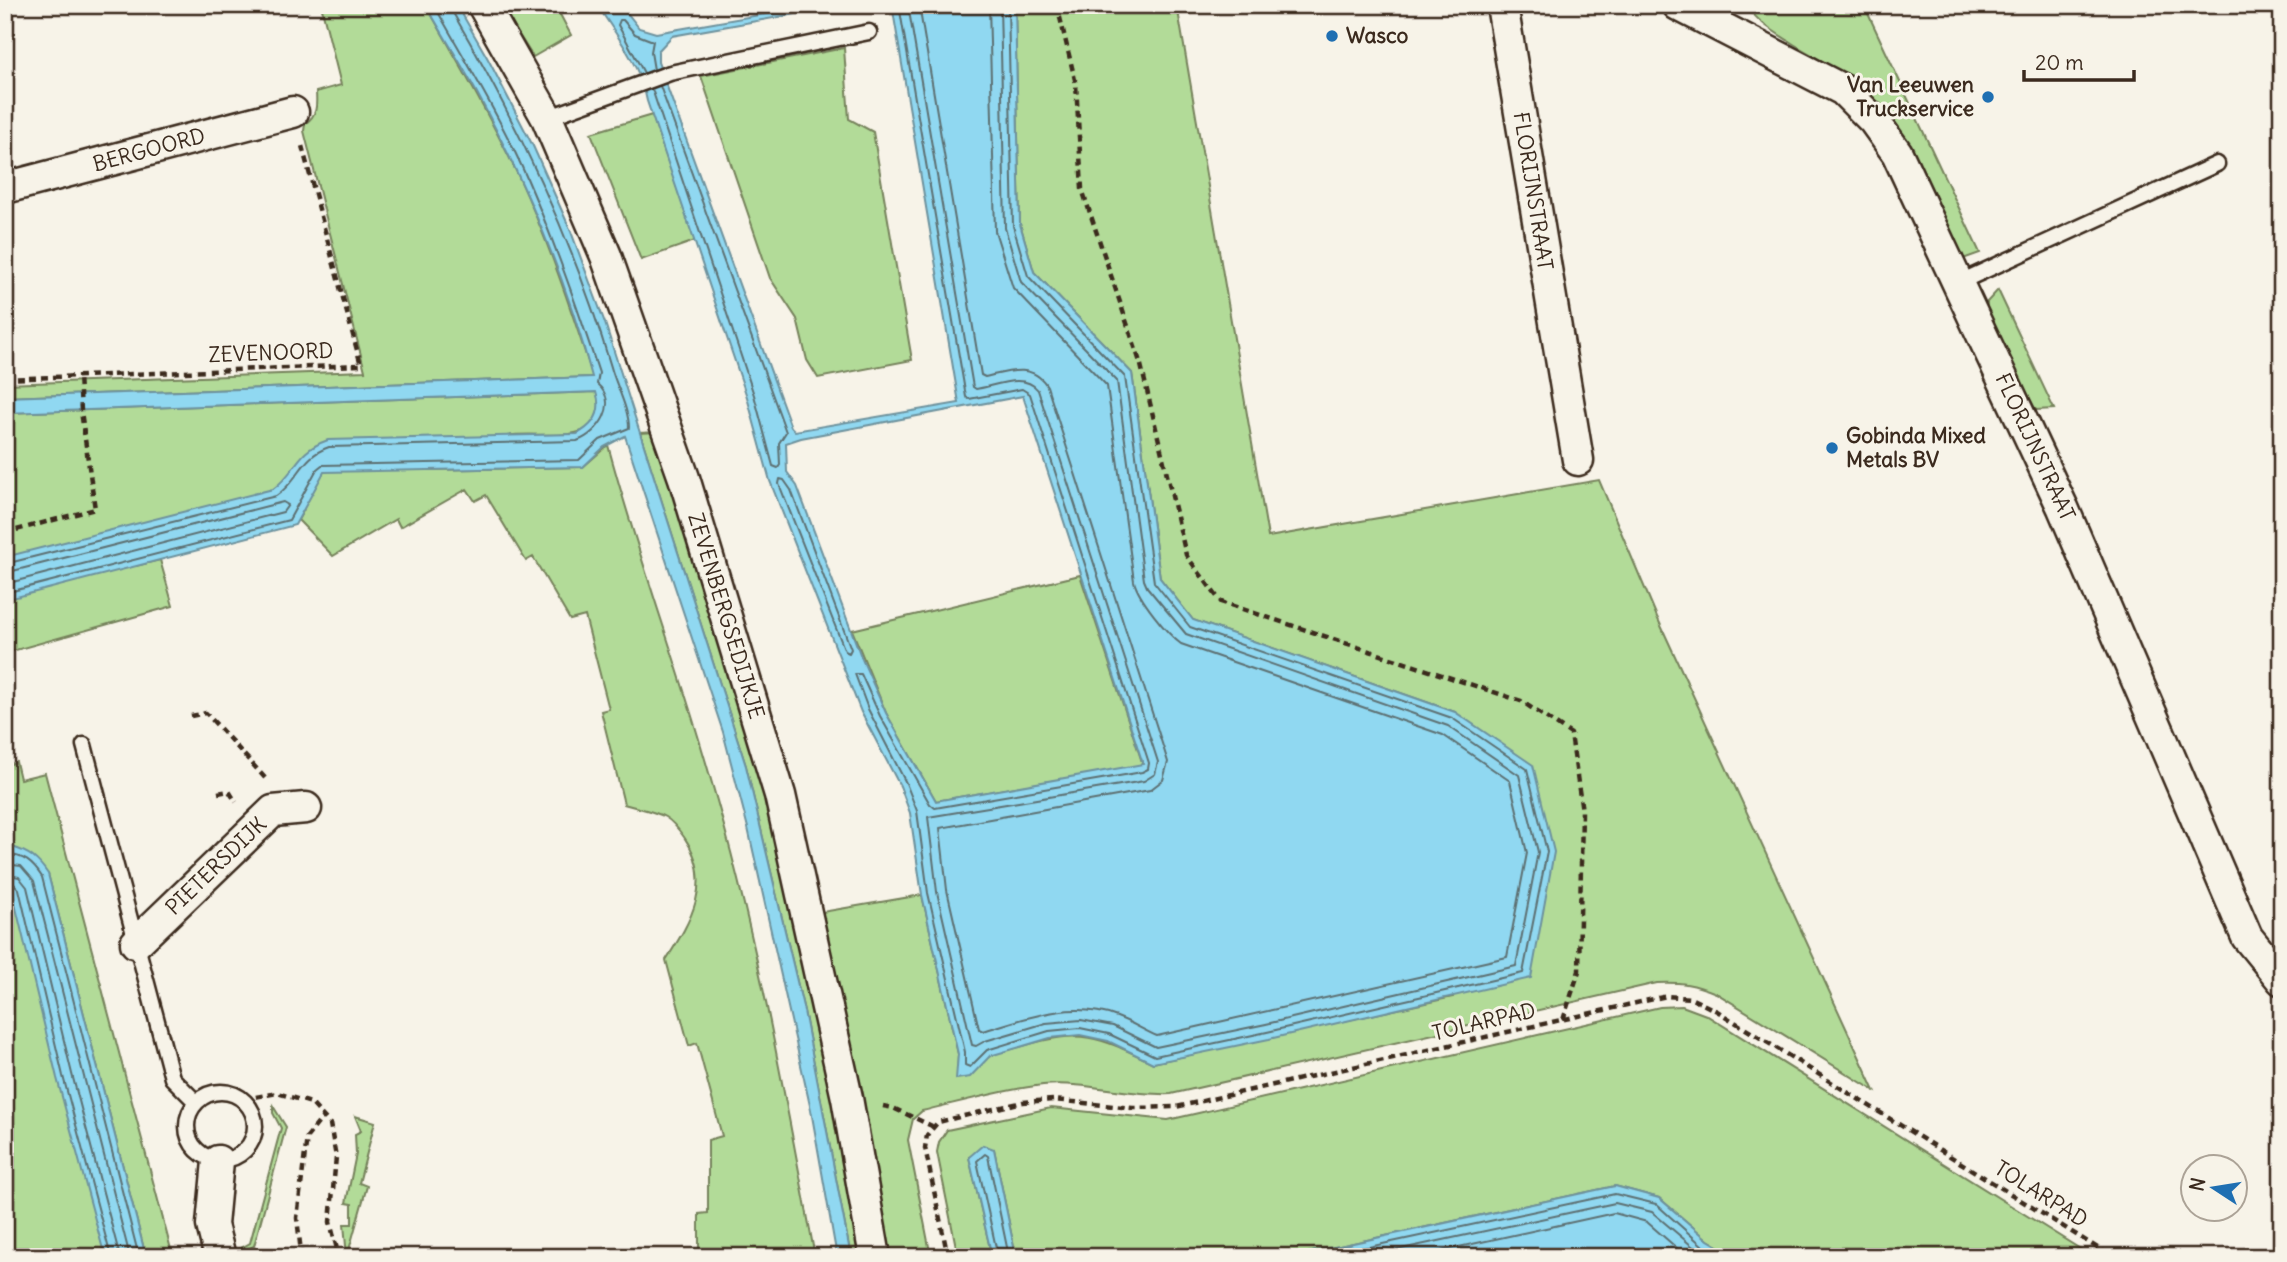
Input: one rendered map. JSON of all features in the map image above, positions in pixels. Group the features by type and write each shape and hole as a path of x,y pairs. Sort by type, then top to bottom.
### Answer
{"street":[{"name":"ZEVENBERGSEDIJKJE","path":"483,5 547,118 606,256 688,492 780,795 848,1098 875,1257"},
{"name":"FLORIJNSTRAAT","path":"1502,5 1578,460"},
{"name":"FLORIJNSTRAAT","path":"1681,6 1843,90 1867,113 1897,153 2063,508 2247,937 2270,969 2282,980"},
{"name":"BERGOORD","path":"5,188 293,112"},
{"name":"PIETERSDIJK","path":"136,943 273,811 300,809"},
{"path":"219,1161 212,1225 220,1257"}],"lane":[{"path":"547,118 670,73 869,32"},
{"path":"1958,283 2217,164"},
{"path":"84,745 172,1078 196,1102"},
{"path":"228,1091 244,1099 254,1113 256,1130 249,1146 236,1157 219,1161 204,1156 192,1146 187,1131 188,1115 196,1102 210,1093 228,1091"}],"path":[{"path":"1057,5 1076,84 1082,189 1141,365 1186,555 1221,602 1521,701 1571,734 1582,811 1579,971 1563,1020"},
{"name":"ZEVENOORD","path":"5,379 360,365 293,112"},
{"path":"5,533 95,509 81,411 79,375"},
{"path":"191,716 206,713 300,809"},
{"name":"TOLARPAD","path":"932,1126 938,1122 1023,1102 1054,1100 1133,1108 1176,1107 1667,996 1690,998 1717,1011 2112,1257"},
{"path":"244,1099 277,1093 311,1103 330,1124 336,1157 330,1222 339,1257"},
{"path":"848,1098 893,1108 932,1126 925,1148 948,1257"},
{"path":"299,1257 301,1252 297,1218 307,1136 323,1116"}],"green space":[{"path":"321,5 426,5 518,175 568,300 593,377 5,397 5,384 365,371 304,131 305,124 315,110 316,92 341,85"},
{"path":"500,5 555,5 571,35 533,57"},
{"path":"1015,5 1177,5 1268,537 1599,480 1657,617 1875,1091 1716,993 1688,984 1666,983 1171,1094 1059,1084 1028,1087 922,1111 913,1119 908,1140 931,1257 889,1257 862,1097 822,912 922,895 958,1054 957,1078 969,1075 987,1058 996,1054 1061,1037 1104,1041 1153,1063 1453,997 1455,712 1193,620 1160,578 1132,373 1034,272 1020,224"},
{"path":"1746,5 1864,5 1980,253 1963,259 1892,118 1882,106 1846,76 1767,26 1755,17"},
{"path":"844,48 849,119 873,132 912,360 818,378 807,360 797,319 770,278 701,76"},
{"path":"652,115 695,241 641,260 591,133"},
{"path":"1998,290 2054,409 2036,410 1986,320 1987,302"},
{"path":"597,392 599,411 594,423 584,430 570,434 508,436 426,470 583,467 608,445 699,738 727,839 769,1017 815,1257 699,1257 699,1214 708,1213 708,1140 722,1136 697,1043 689,1046 666,960 691,916 699,885 698,869 684,837 670,821 656,813 624,804 601,711 609,709 585,616 570,620 533,557 526,561 486,495 475,501 467,489 400,527 396,519 333,556 298,520 303,511 136,566 160,560 173,606 5,653 5,413"},
{"path":"656,432 775,825 803,947 864,1257 851,1257 804,1011 746,766 640,433"},
{"path":"1080,575 1143,765 936,801 886,713 852,630"},
{"path":"16,762 20,779 45,773 173,1257 146,1257 48,874 130,1257 5,1257 5,766"},
{"path":"1682,1006 1706,1015 2093,1257 1737,1257 1708,1240 1659,1198 1615,1186 1289,1257 1016,1257 994,1149 969,1157 992,1257 958,1257 937,1152 939,1142 947,1130 1051,1108 1168,1120 1660,1007"},
{"path":"273,1106 286,1127 254,1246 231,1257 234,1252 250,1243 281,1128 273,1113"},
{"path":"355,1116 375,1122 359,1183 367,1186 347,1257 344,1224 352,1224 352,1204 346,1203 356,1154 355,1134 361,1131"}],"water":[{"path":"426,5 457,5 488,59 533,146 570,229 605,323 746,766 804,1011 851,1257 837,1257 811,1110 748,828 723,732 625,436 604,447 583,467 324,472 295,525 5,600 5,557 273,489 302,456 328,440 577,434 596,417 596,392 5,413 5,397 592,377 570,304 527,196 477,93"},
{"path":"597,5 621,5 639,28 656,33 817,5 846,5 672,36 658,51 658,62 791,427 795,431 959,403 892,5 1015,5 1020,224 1034,272 1132,373 1160,578 1193,620 1455,712 1533,765 1554,852 1531,978 1153,1063 1108,1041 1080,1035 1050,1038 990,1056 970,1077 956,1079 958,1054 922,895 910,813 900,786 861,712 770,481 747,397 644,88 627,51","holes":["1023,396 1143,764 936,801 886,713 862,659 797,486 787,472 786,443"]},
{"path":"12,847 33,857 48,874 146,1257 105,1257 57,1078 12,891 5,889 5,849"},
{"path":"983,1145 994,1149 1016,1257 992,1257 969,1157"},
{"path":"1615,1186 1659,1198 1708,1240 1737,1257 1289,1257"}],"place":[{"name":"Wasco","path":"1332,36"},
{"name":"Van Leeuwen Truckservice","path":"1988,97"},
{"name":"Gobinda Mixed Metals BV","path":"1832,448"}]}
